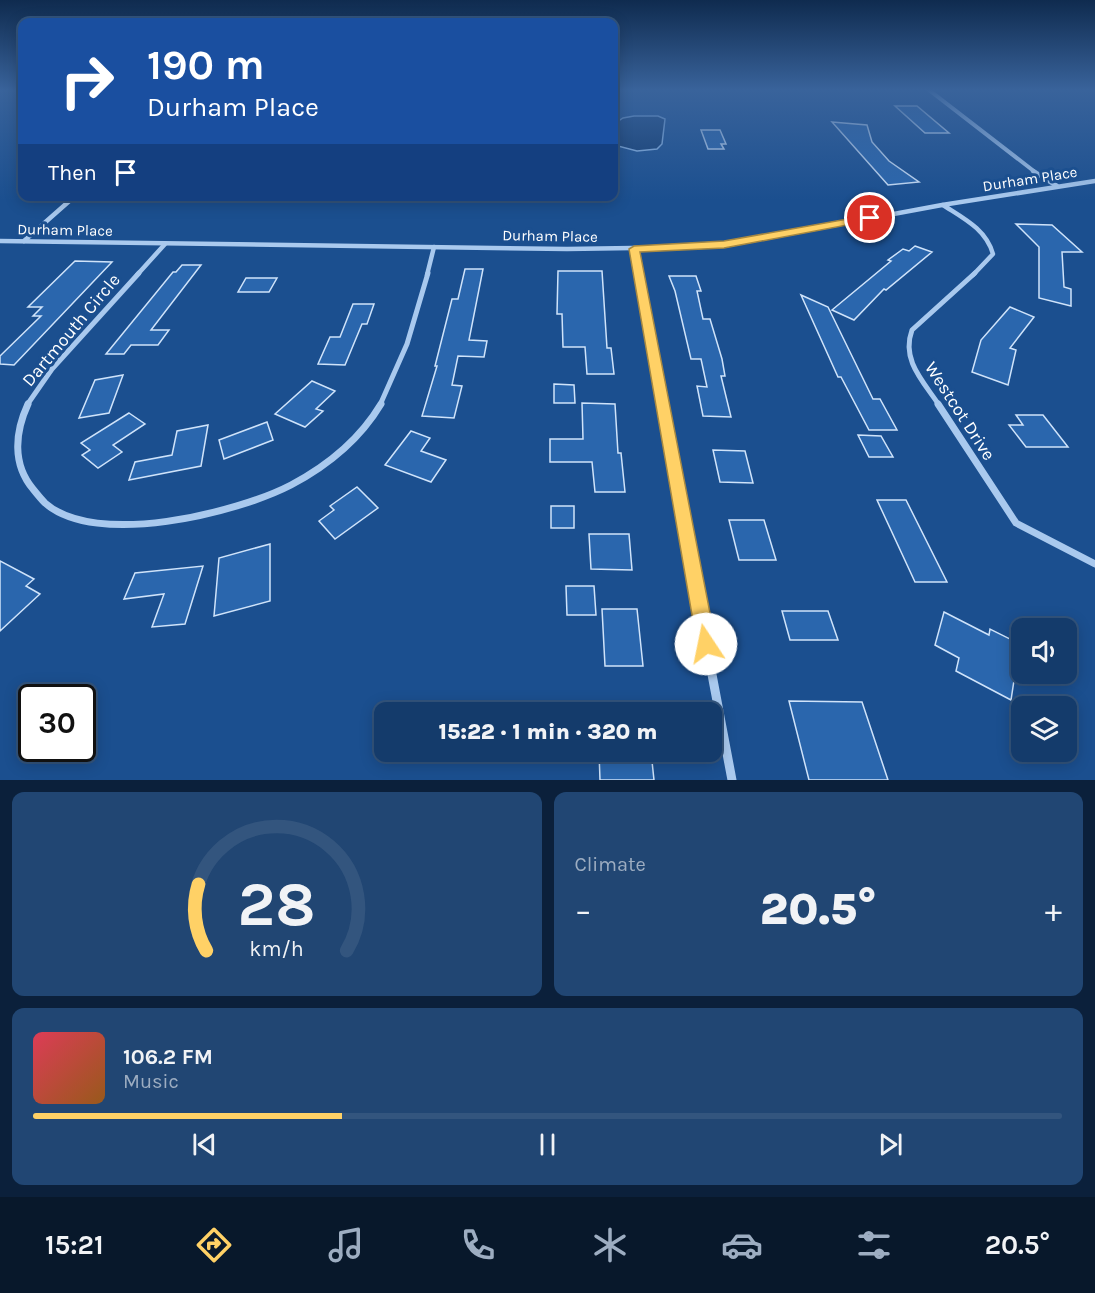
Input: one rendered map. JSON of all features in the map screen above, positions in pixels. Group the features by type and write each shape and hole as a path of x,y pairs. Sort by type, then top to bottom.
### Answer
{"street":[{"path":"976,126 1037,174 1057,186"},
{"name":"Durham Place","path":"0,241 634,249 724,244 942,205 1095,181"},
{"path":"24,241 69,201"},
{"name":"Westcot Drive","path":"942,205 975,227 991,243 993,254 984,265 912,330 907,343 910,361 1016,524 1095,564"},
{"name":"Dartmouth Circle","path":"165,244 33,394 24,414 18,435 16,456 22,473 32,491 49,505 70,516 95,522 127,525 165,523 199,517 265,496 326,464 362,430 386,395 405,345 434,247"},
{"path":"634,249 732,780"}],"water":[{"path":"618,126 664,126 662,144 657,149 637,151 618,146"}],"building":[{"path":"836,126 867,126 872,142 889,161 919,182 888,185"},
{"path":"918,126 941,126 949,133 925,133"},
{"path":"701,130 720,130 726,144 721,144 724,149 708,149"},
{"path":"1016,224 1052,225 1082,252 1062,252 1064,287 1071,289 1071,306 1039,298 1039,247"},
{"path":"915,246 932,252 886,290 884,289 854,320 832,310 891,261 888,260 903,249 909,251"},
{"path":"75,261 112,262 14,365 0,364 0,356 41,316 33,316 42,307 28,307"},
{"path":"182,265 201,265 151,330 169,330 158,345 131,345 124,354 106,354 173,272 176,272"},
{"path":"465,269 483,269 469,340 487,341 484,357 458,356 452,385 462,386 454,418 422,416 437,366 435,366 452,299 458,299"},
{"path":"558,271 602,271 607,348 611,348 614,374 587,374 585,347 563,347 562,314 557,314"},
{"path":"669,276 696,276 701,291 697,291 703,319 710,319 722,359 725,376 721,376 731,417 703,416 697,386 707,387 701,359 691,359 675,291"},
{"path":"246,278 277,278 269,292 238,292"},
{"path":"801,295 828,307 873,399 880,399 897,430 869,430 841,377 838,377"},
{"path":"353,304 374,304 367,324 362,324 345,365 318,364 330,337 340,337"},
{"path":"1010,307 1034,317 1010,348 1016,350 1008,385 972,372 981,340"},
{"path":"123,375 109,413 79,418 95,380"},
{"path":"312,381 335,391 316,409 323,411 305,427 275,414"},
{"path":"554,384 574,385 575,403 554,403"},
{"path":"582,403 615,404 618,453 621,453 625,492 595,492 592,462 550,462 550,439 583,439"},
{"path":"129,413 145,424 113,445 122,452 98,468 82,455 90,450 81,443"},
{"path":"1016,415 1043,415 1068,447 1026,447 1009,425 1023,425"},
{"path":"267,422 273,440 224,459 219,440"},
{"path":"208,425 201,466 129,480 135,462 172,455 177,431"},
{"path":"411,431 430,438 421,451 446,460 431,482 385,465"},
{"path":"858,435 881,436 893,457 869,457"},
{"path":"713,450 745,451 753,483 720,482"},
{"path":"357,487 378,508 335,539 319,521 334,510 330,506"},
{"path":"877,500 906,500 947,582 915,582"},
{"path":"551,506 574,506 574,528 551,528"},
{"path":"729,520 764,520 776,560 739,560"},
{"path":"589,534 629,534 632,570 591,569"},
{"path":"270,544 270,601 214,616 219,558"},
{"path":"0,561 34,579 26,586 40,594 0,631"},
{"path":"203,566 185,624 152,627 164,594 124,599 135,573"},
{"path":"566,586 594,586 596,615 567,615"},
{"path":"602,609 637,609 643,666 605,666"},
{"path":"782,611 828,611 838,640 790,640"},
{"path":"944,612 989,635 990,629 1011,640 1011,684 1013,684 1011,700 956,671 959,658 935,645"},
{"path":"789,701 862,702 888,780 809,780"},
{"path":"599,762 652,762 654,780 600,780"}],"route":[{"path":"706,644 634,249 724,244 870,218"}]}
